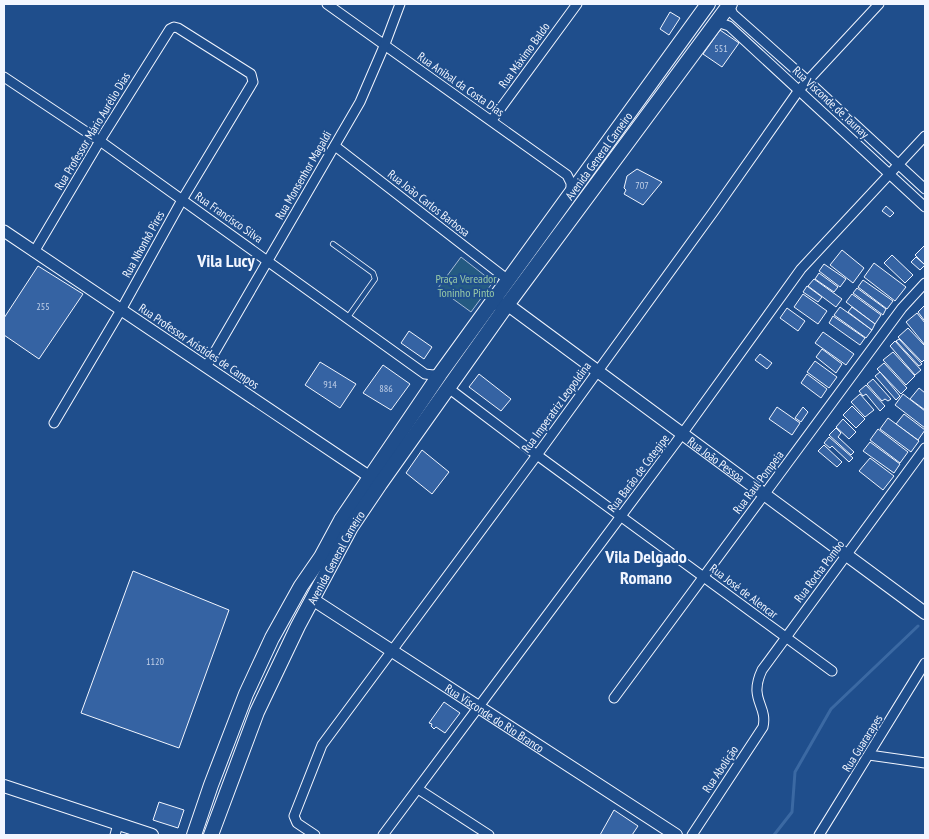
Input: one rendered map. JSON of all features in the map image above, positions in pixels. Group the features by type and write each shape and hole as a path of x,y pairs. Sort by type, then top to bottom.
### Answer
{"main road":[{"name":"Avenida General Carneiro","path":"212,835 257,712 312,599 374,481 440,374 705,4"},
{"name":"Avenida General Carneiro","path":"194,835 246,694 272,638 341,520 447,387 729,5"},
{"path":"488,307 500,304 507,305"},
{"name":"Rua João Pessoa","path":"507,305 925,611"},
{"name":"Rua Visconde do Rio Branco","path":"312,599 676,835"},
{"path":"4,786 116,830 152,835"}],"street":[{"name":"Rua Anibal da Costa Dias","path":"327,4 567,175 571,183 571,191"},
{"name":"Rua Monsenhor Magaldi","path":"206,367 360,102 400,4"},
{"name":"Rua Máximo Baldo","path":"492,120 577,4"},
{"name":"Rua Imperatriz Leopoldina","path":"315,835 297,823 294,816 322,745 537,455 799,90 879,4"},
{"name":"Rua Visconde de Taunay","path":"729,5 734,14 925,189"},
{"name":"Rua Visconde de Taunay","path":"717,22 729,26 925,207"},
{"name":"Rua Professor Mário Aurélio Dias","path":"34,252 170,28 178,28 251,74 253,78"},
{"name":"Rua Francisco Silva","path":"4,77 100,141 425,374 440,374"},
{"name":"Rua Nhonhô Pires","path":"54,422 121,310 182,200 253,82 253,78"},
{"name":"Rua Barão de Cotegipe","path":"384,835 802,269 925,136"},
{"name":"Rua João Carlos Barbosa","path":"335,146 508,280"},
{"name":"Rua Professor Aristides de Campos","path":"4,231 374,481"},
{"name":"Rua Raul Pompeia","path":"614,698 902,308 925,283"},
{"name":"Rua José de Alencar","path":"447,387 832,671"},
{"name":"Rua Rocha Pombo","path":"763,715 756,696 756,685 762,670 925,448"},
{"name":"Rua Guararapes","path":"819,835 925,663"},
{"name":"Rua Abolição","path":"692,835 759,734 764,721 763,715"},
{"path":"869,755 925,763"},
{"path":"418,790 489,835"}],"lane":[{"path":"333,244 375,276 375,279 348,317"}],"green space":[{"name":"Praça Vereador Toninho Pinto","path":"461,257 493,282 471,312 438,288"}],"building":[{"path":"670,12 680,18 669,35 660,29"},
{"path":"720,30 739,43 722,67 703,54"},
{"path":"637,169 662,182 643,205 624,194 627,176"},
{"path":"886,206 894,213 890,217 882,211"},
{"path":"925,245 925,265 915,255"},
{"path":"842,250 864,268 853,283 830,265"},
{"path":"892,255 913,275 905,283 884,263"},
{"path":"916,257 925,265 920,270 911,262"},
{"path":"874,263 906,287 895,301 864,277"},
{"path":"824,264 846,279 840,287 819,271"},
{"path":"38,266 83,294 39,359 4,335 4,318"},
{"path":"819,273 838,287 834,292 815,279"},
{"path":"814,279 842,299 836,307 808,286"},
{"path":"863,280 893,301 887,309 858,287"},
{"path":"807,286 822,297 818,302 803,292"},
{"path":"857,288 886,309 883,315 853,293"},
{"path":"803,294 827,311 818,324 794,307"},
{"path":"852,294 881,315 875,324 846,302"},
{"path":"925,305 925,319 924,320 918,312"},
{"path":"840,307 872,330 866,338 834,315"},
{"path":"852,307 875,324 872,330 848,312"},
{"path":"787,308 805,321 798,331 780,318"},
{"path":"917,313 925,323 925,345 906,322"},
{"path":"833,316 865,338 860,345 829,323"},
{"path":"908,328 925,346 925,359 922,362 898,337"},
{"path":"409,331 432,347 424,359 401,343"},
{"path":"823,332 854,354 846,365 815,343"},
{"path":"899,339 922,364 919,366 896,341"},
{"path":"895,341 921,370 915,375 890,346"},
{"path":"822,349 842,364 836,373 816,357"},
{"path":"893,352 915,376 906,385 883,360"},
{"path":"760,354 772,363 767,369 755,360"},
{"path":"815,361 837,377 829,388 807,372"},
{"path":"320,362 356,384 340,408 305,385"},
{"path":"884,363 907,388 901,394 877,369"},
{"path":"383,365 410,384 391,410 363,393"},
{"path":"880,372 900,396 896,400 875,376"},
{"path":"479,374 511,399 501,411 469,387"},
{"path":"807,374 827,389 821,398 801,383"},
{"path":"873,379 891,399 882,401 867,384"},
{"path":"866,385 885,406 880,411 866,394 863,396 859,391"},
{"path":"919,388 925,393 925,410 910,399"},
{"path":"860,394 874,410 865,417 851,402"},
{"path":"903,394 925,411 925,428 895,405"},
{"path":"852,406 865,419 856,428 843,415"},
{"path":"777,407 800,423 792,435 769,419"},
{"path":"803,407 808,412 801,422 795,418"},
{"path":"904,414 925,430 918,440 896,424"},
{"path":"888,418 919,441 911,452 880,429"},
{"path":"843,419 856,432 849,439 836,427"},
{"path":"836,428 841,433 838,437 854,452 851,455 829,435"},
{"path":"878,429 908,452 900,463 870,440"},
{"path":"829,437 853,458 849,462 832,446 830,448 824,443"},
{"path":"870,442 900,464 894,473 863,451"},
{"path":"824,445 842,462 837,467 818,451"},
{"path":"422,450 449,472 432,494 406,473"},
{"path":"870,458 894,476 883,490 859,471"},
{"path":"133,571 229,610 179,748 81,713"},
{"path":"444,702 460,713 445,733 436,727 434,729 431,726 432,724 429,723"},
{"path":"159,802 184,810 178,828 153,820"},
{"path":"614,810 638,826 632,835 600,835"}],"waterway":[{"path":"774,835 792,812 795,772 831,709 918,626"}],"district":[{"name":"Vila Lucy","path":"226,260"},
{"name":"Vila Delgado Romano","path":"646,566"}]}
